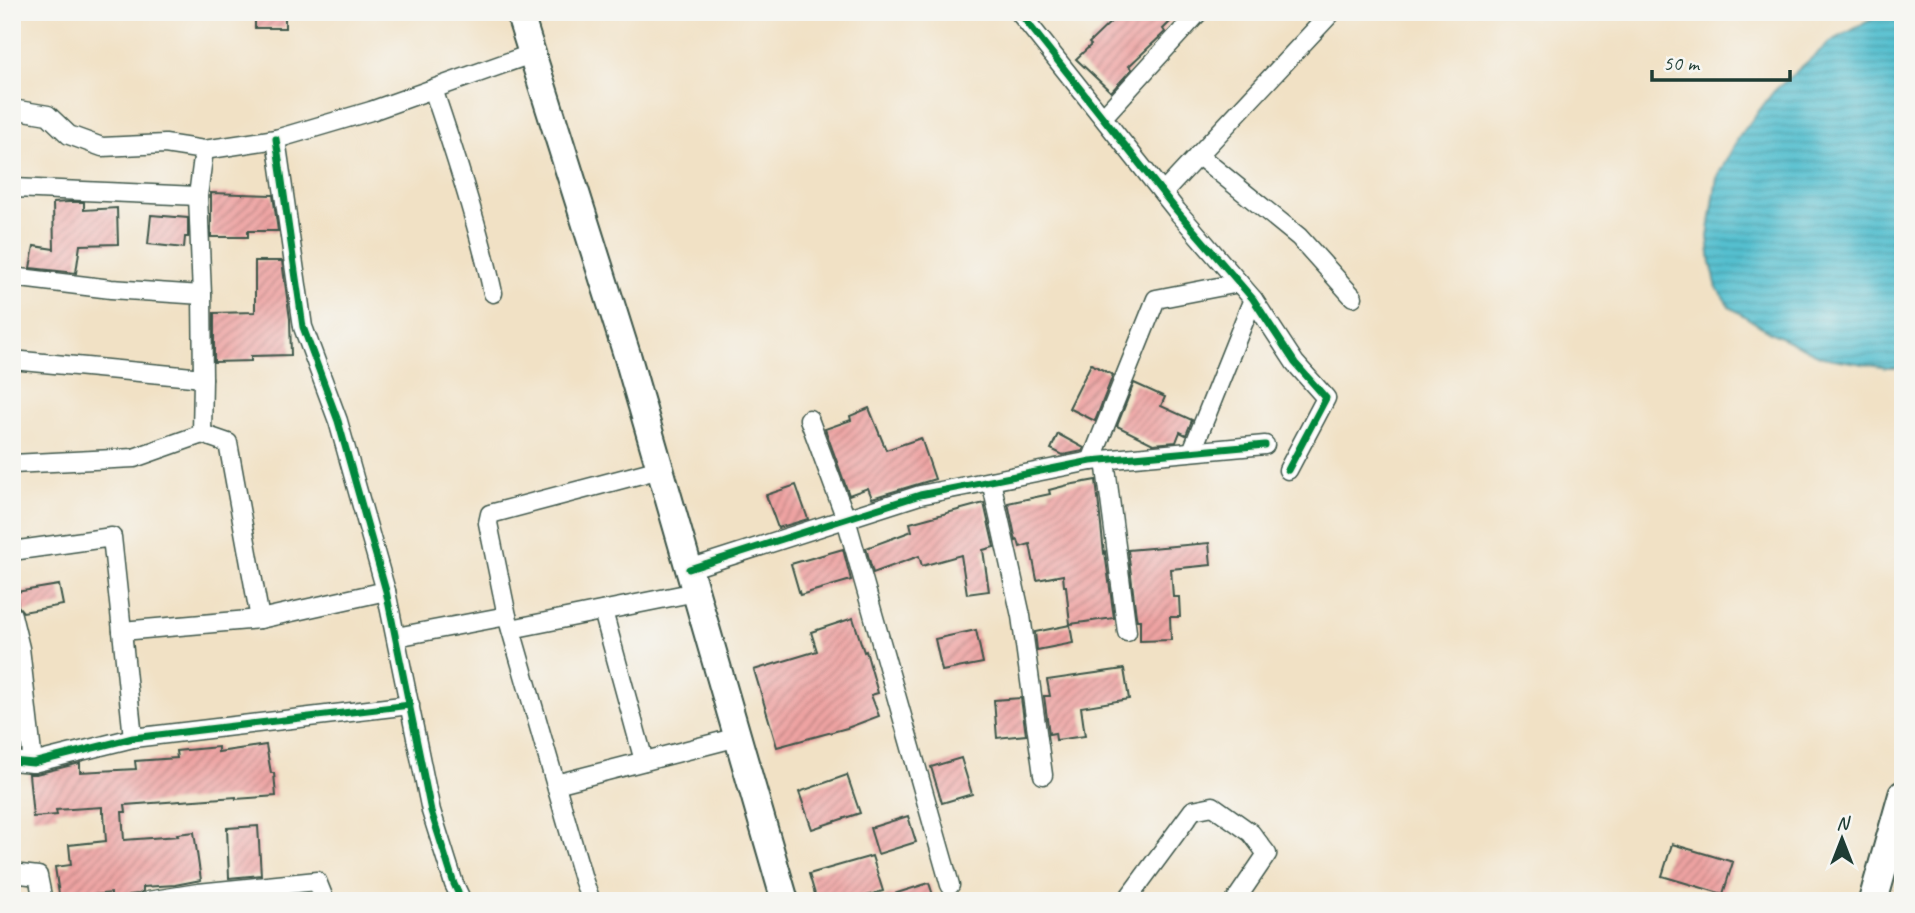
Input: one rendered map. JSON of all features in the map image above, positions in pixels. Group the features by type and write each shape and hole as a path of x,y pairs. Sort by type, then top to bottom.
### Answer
{"main road":[{"path":"519,12 628,358 785,901"},
{"path":"1873,901 1903,795"}],"street":[{"path":"1019,12 1163,193 1253,299 1295,363 1326,398 1287,470"},
{"path":"1103,117 1199,12"},
{"path":"1163,193 1332,12"},
{"path":"12,109 48,115 69,135 102,147 166,144 204,150 276,139 371,111 531,54"},
{"path":"433,89 454,151 493,293"},
{"path":"276,139 303,327 338,421 386,591 431,811 462,901"},
{"path":"202,434 202,295 198,196 204,150"},
{"path":"1198,155 1299,237 1353,298"},
{"path":"12,186 198,196"},
{"path":"12,277 111,289 202,295"},
{"path":"1127,632 1098,460 1156,299 1239,283"},
{"path":"1192,451 1253,299"},
{"path":"12,360 203,378"},
{"path":"809,419 846,519 950,885"},
{"path":"12,464 134,458 202,434 228,443 260,619"},
{"path":"396,637 603,611 693,581 846,519 920,495 1098,460 1265,444"},
{"path":"591,901 509,623 488,523 490,514 660,469"},
{"path":"991,481 1021,616 1043,775"},
{"path":"12,551 112,537 133,737"},
{"path":"122,631 260,619 386,591"},
{"path":"603,611 644,761"},
{"path":"13,626 20,648 33,763"},
{"path":"12,761 33,763 133,737 410,705"},
{"path":"556,784 738,737"},
{"path":"1126,901 1193,810 1213,806 1251,833 1267,854 1235,901"},
{"path":"12,873 38,876 43,901"},
{"path":"148,901 317,881 325,901"}],"water":[{"path":"1885,12 1903,12 1903,368 1887,368 1822,357 1770,332 1730,307 1717,288 1708,237 1717,177 1739,137 1774,91 1830,42"}],"building":[{"path":"255,12 285,12 285,28 255,28"},
{"path":"1121,12 1180,12 1163,29 1165,32 1129,66 1132,69 1111,92 1076,59"},
{"path":"211,193 273,195 278,231 248,231 248,237 211,237"},
{"path":"84,202 84,210 117,208 118,244 80,245 76,273 30,268 34,246 54,249 53,203"},
{"path":"151,215 188,218 188,237 185,237 184,248 148,244"},
{"path":"255,261 282,261 290,319 291,355 251,356 251,361 214,362 214,313 255,312"},
{"path":"1091,364 1113,375 1095,421 1069,408"},
{"path":"1134,383 1165,397 1161,406 1192,420 1186,435 1180,432 1176,442 1153,444 1117,426"},
{"path":"869,408 886,450 921,438 935,479 872,498 868,488 849,495 825,429 851,420 850,416"},
{"path":"1058,434 1084,448 1083,451 1063,455 1051,449"},
{"path":"1096,480 1114,618 1070,624 1063,575 1037,580 1030,544 1020,547 1018,540 1016,541 1008,503 1050,494 1049,490 1068,485"},
{"path":"796,485 808,519 778,528 766,495"},
{"path":"984,503 994,547 983,550 989,591 967,594 961,555 922,566 919,556 873,573 866,548 912,531 910,523"},
{"path":"1209,543 1211,565 1171,569 1173,597 1179,597 1180,617 1170,617 1171,640 1140,641 1140,620 1137,620 1136,616 1128,550"},
{"path":"843,549 851,580 800,595 791,564"},
{"path":"59,585 63,605 23,612 18,606 16,592"},
{"path":"853,618 878,693 871,695 879,716 847,728 777,747 754,670 817,651 811,632"},
{"path":"1070,625 1073,643 1037,650 1035,632"},
{"path":"976,630 983,663 942,671 935,639"},
{"path":"1124,669 1129,699 1081,707 1085,736 1056,740 1055,733 1049,734 1044,696 1050,696 1047,680"},
{"path":"1021,698 1026,735 997,738 994,700"},
{"path":"266,745 271,773 274,773 276,796 125,805 126,812 122,812 124,840 178,836 177,834 194,832 201,880 143,887 139,894 129,897 111,898 111,893 74,897 74,901 60,901 55,867 71,865 69,845 106,841 104,813 102,807 56,810 57,815 33,817 29,774 80,763 80,772 136,769 135,761 177,758 176,751 218,747 218,752"},
{"path":"961,758 972,794 942,803 931,767"},
{"path":"847,775 860,813 812,829 799,792"},
{"path":"908,816 916,842 878,854 870,828"},
{"path":"258,826 261,875 229,878 227,828"},
{"path":"1672,844 1733,862 1723,894 1662,876"},
{"path":"872,856 883,891 849,901 817,901 809,874"},
{"path":"929,883 935,901 884,901 884,897"}],"cycle path":[{"path":"1019,12 1177,211 1253,299 1295,363 1326,398 1288,470"},
{"path":"276,139 303,327 338,421 386,591 431,811 462,901"},
{"path":"689,569 920,495 1091,461 1265,445"},
{"path":"12,761 33,763 133,738 410,705"}]}
